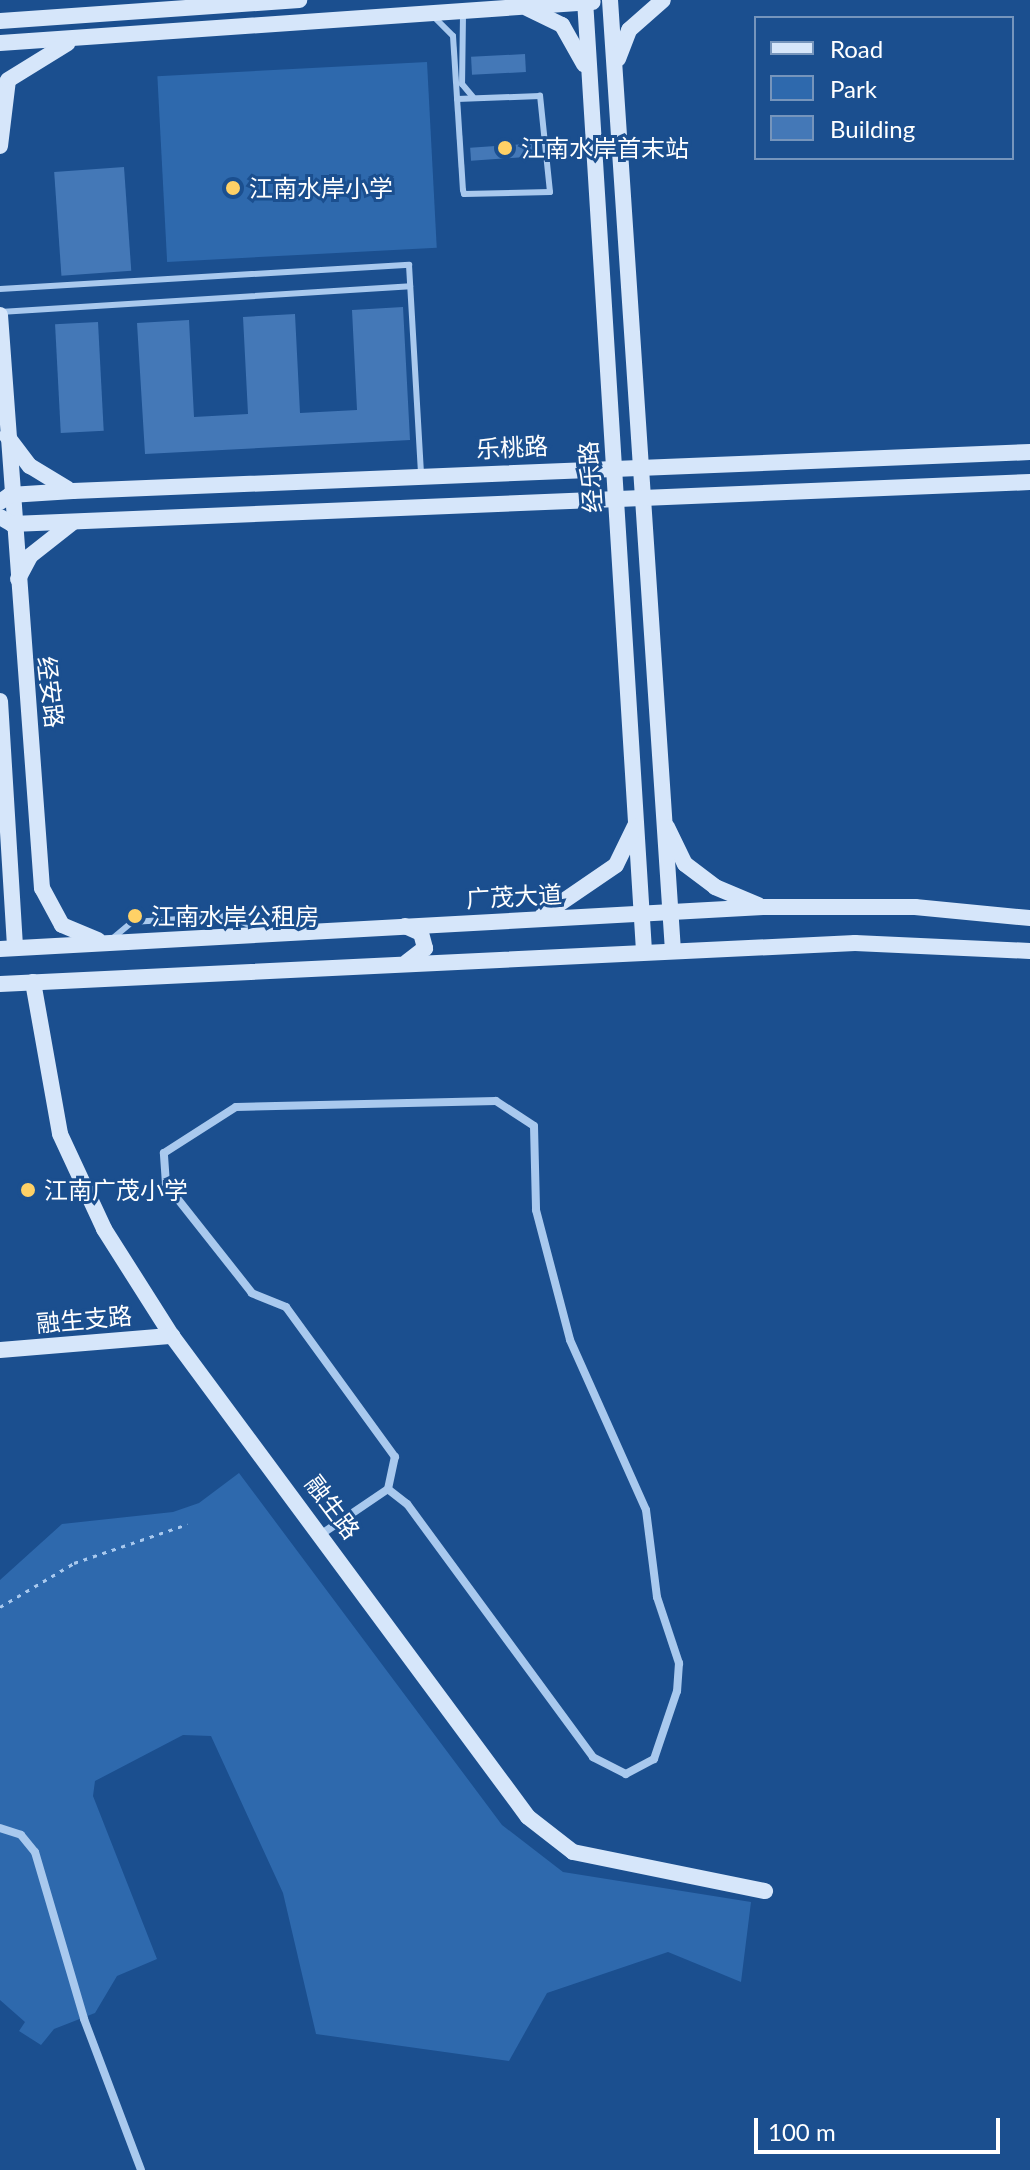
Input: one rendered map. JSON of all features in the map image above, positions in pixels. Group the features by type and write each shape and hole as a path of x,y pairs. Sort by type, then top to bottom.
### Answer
{"main road":[{"path":"0,21 299,0"},
{"path":"610,0 673,950"},
{"path":"0,43 618,0"},
{"path":"615,72 629,30 663,0"},
{"name":"经乐路","path":"585,1 644,950"},
{"path":"521,6 562,25 590,81"},
{"path":"0,146 8,80 32,59 84,37"},
{"name":"经安路","path":"0,313 7,436 6,521 17,580 42,888 62,925 108,943"},
{"path":"7,436 49,482 73,491"},
{"name":"乐桃路","path":"5,498 73,491 613,466 1030,452"},
{"path":"6,521 75,521 615,496 1030,482"},
{"path":"17,580 30,556 75,521"},
{"path":"0,701 8,948"},
{"path":"664,821 685,864 715,887 763,907"},
{"path":"536,918 586,892 616,865 636,824"},
{"name":"广茂大道","path":"8,948 763,907 915,907 1030,918"},
{"path":"404,926 421,933 425,948 406,963"},
{"path":"0,984 644,950 855,943 1030,951"},
{"name":"融生路","path":"33,982 60,1134 104,1229 172,1336 323,1533 528,1817 573,1852 765,1891"},
{"name":"融生支路","path":"0,1350 172,1336"}],"street":[{"path":"323,1533 388,1489 395,1457 379,1429 286,1307 252,1293 166,1184 164,1153 236,1107 496,1101 534,1126 536,1210 570,1340 646,1510 657,1597 679,1663 677,1691 654,1759 626,1774 593,1757 407,1504 388,1489"},
{"path":"0,1828 21,1835 35,1852 84,2019 141,2170"}],"lane":[{"path":"470,9 459,22 462,84 476,98"},
{"path":"424,13 451,30 464,194 550,192 544,101 535,95 457,99"},
{"path":"0,289 409,265 421,475"},
{"path":"0,313 410,286"}],"path":[{"path":"0,1607 74,1563 188,1524"}],"green space":[{"path":"427,62 437,248 167,262 157,76"},
{"path":"239,1473 502,1825 563,1872 751,1902 741,1982 668,1952 547,1993 509,2061 316,2034 283,1893 211,1736 183,1735 95,1781 93,1796 157,1959 117,1976 95,2013 54,2029 41,2045 19,2031 25,2022 0,2000 0,1580 62,1524 173,1512 199,1503"}],"building":[{"path":"525,54 526,72 472,75 471,57"},
{"path":"539,143 540,156 471,161 470,148"},
{"path":"124,167 131,271 61,276 54,172"},
{"path":"403,307 410,440 145,454 137,323 189,320 194,417 248,414 243,317 295,314 300,413 357,410 352,310"},
{"path":"98,322 104,431 61,433 55,324"}],"place":[{"name":"江南水岸首末站","path":"505,148"},
{"name":"江南水岸小学","path":"233,188"},
{"name":"江南水岸公租房","path":"135,916"},
{"name":"江南广茂小学","path":"28,1190"}]}
